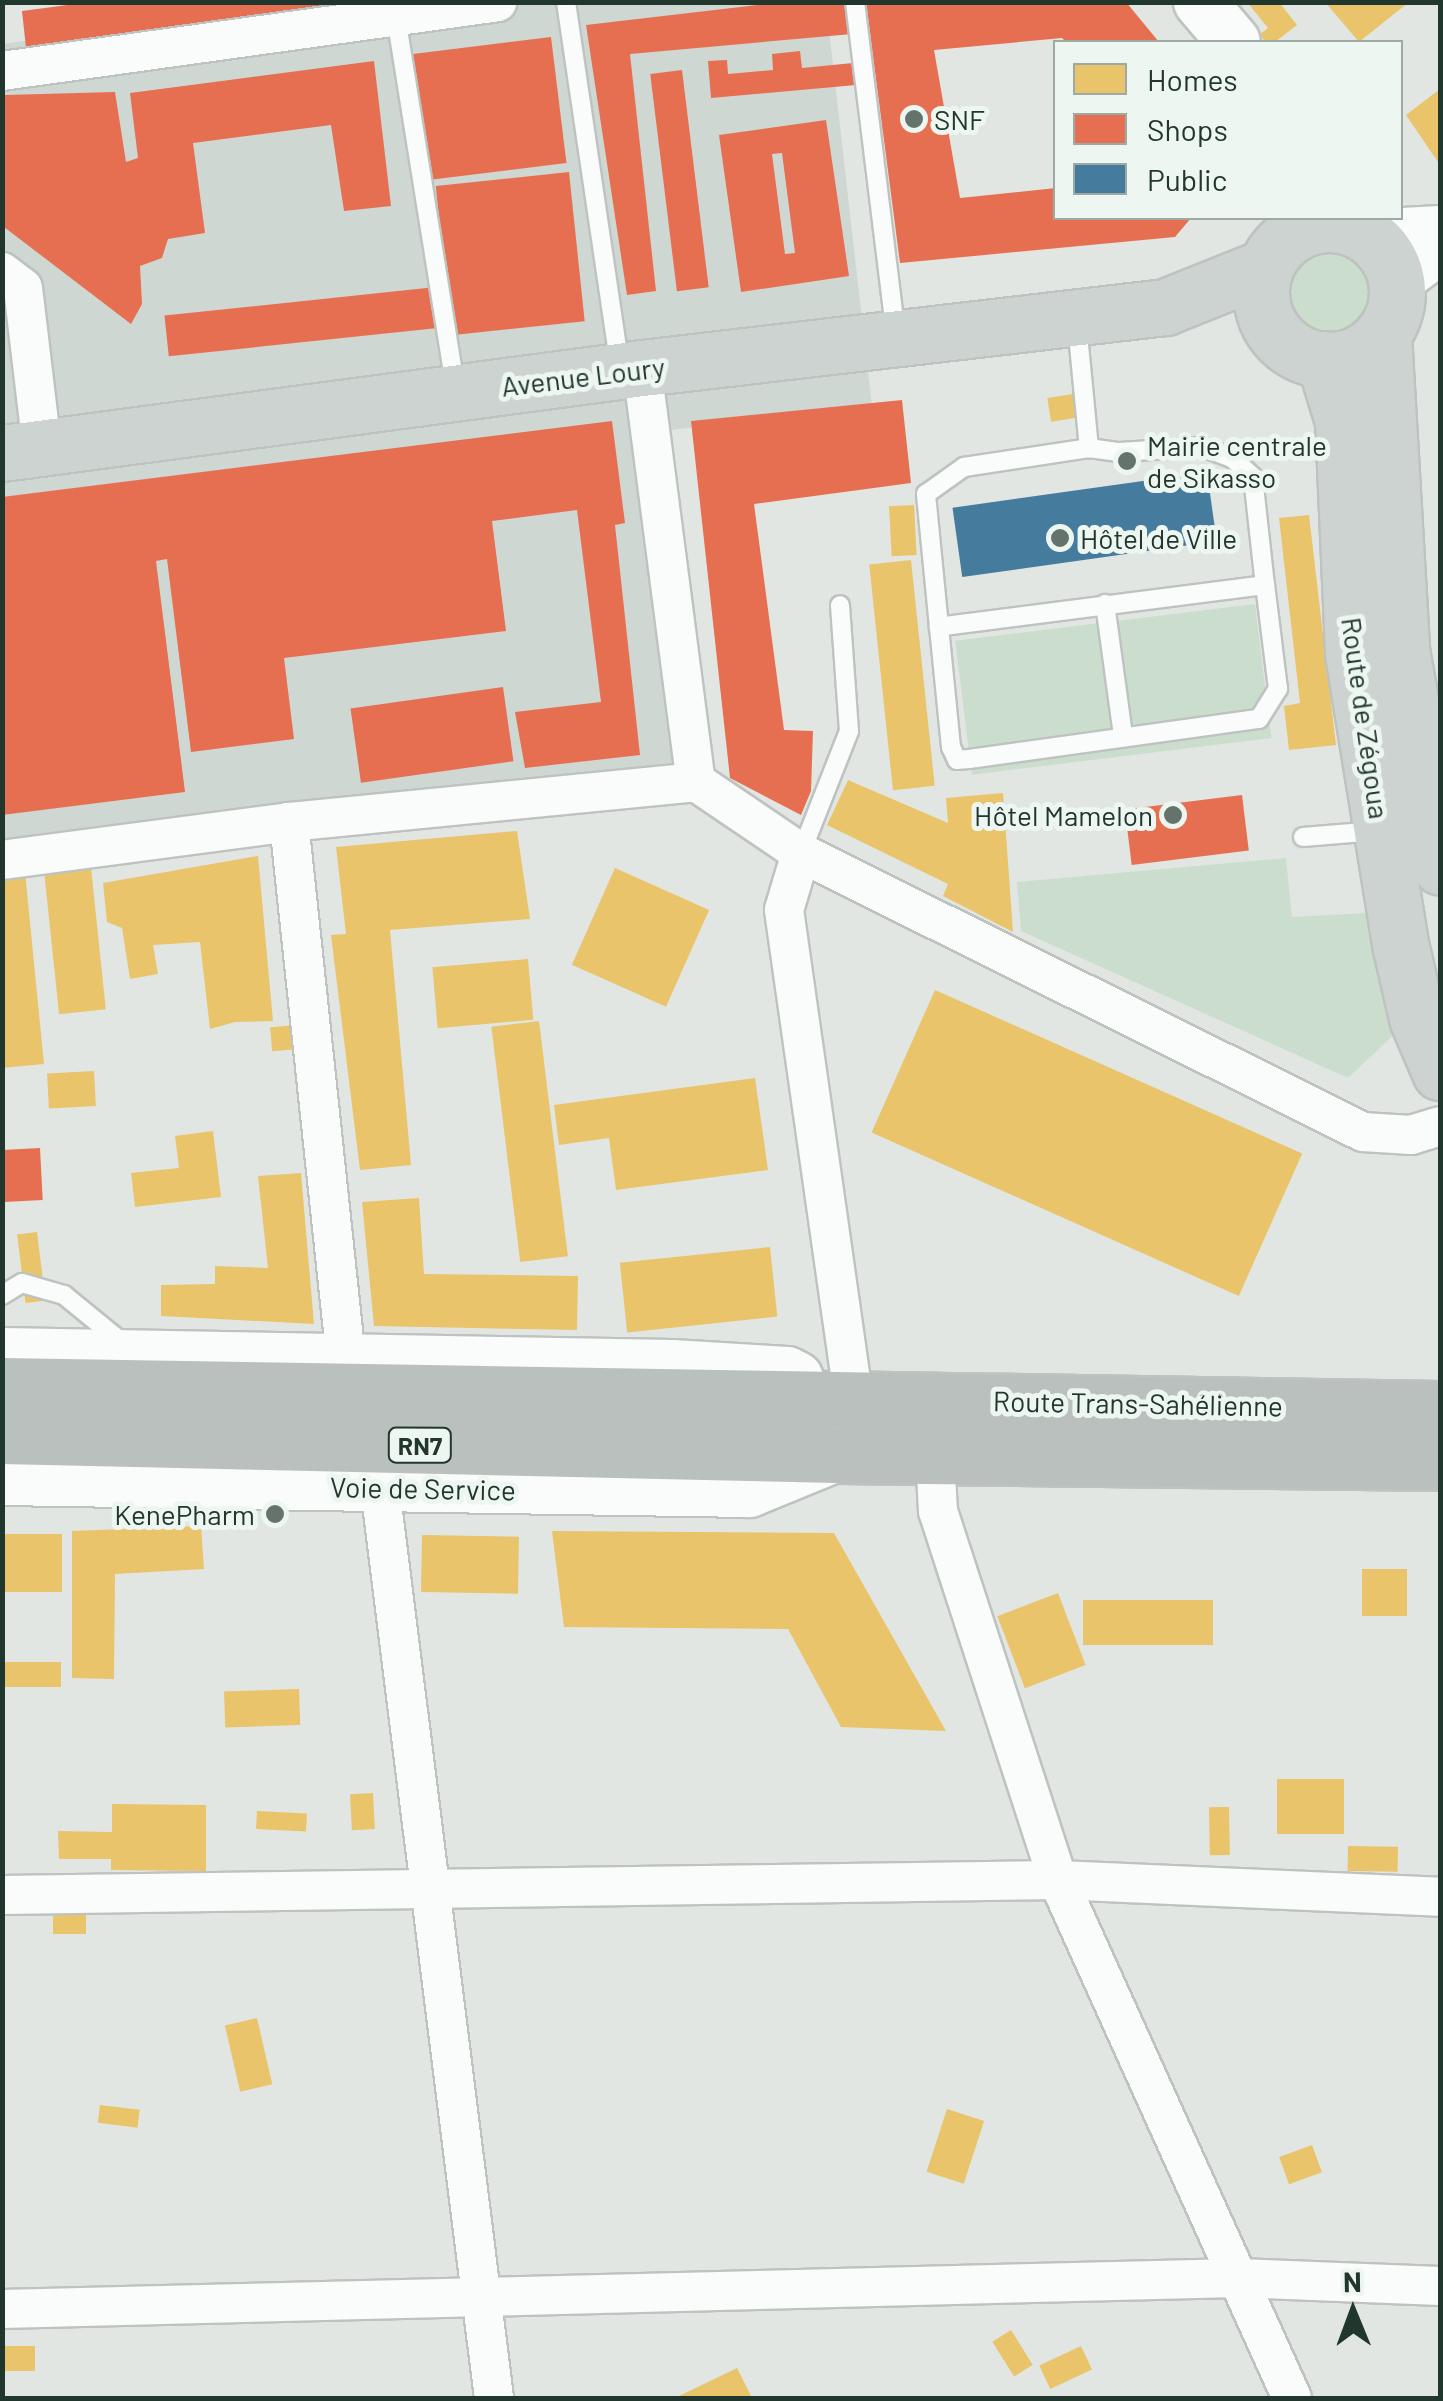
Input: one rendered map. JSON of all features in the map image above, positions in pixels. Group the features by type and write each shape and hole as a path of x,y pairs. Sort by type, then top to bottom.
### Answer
{"highway":[{"name":"RN7","path":"2,1386 844,1396"},
{"name":"Route Trans-Sahélienne","path":"844,1396 1440,1410"},
{"name":"RN7","path":"2,1436 837,1455"},
{"name":"Route Trans-Sahélienne","path":"837,1455 1440,1462"}],"main road":[{"path":"1200,2 1232,40"},
{"path":"1165,307 1332,240 1440,232"},
{"path":"1332,240 1396,298 1383,334 1356,354 1324,360 1286,344 1268,323 1261,286 1332,240 1440,248"},
{"name":"Avenue Loury","path":"22,450 631,370 1165,307"},
{"path":"1165,307 1268,323"},
{"name":"Route de Zégoua","path":"1383,334 1402,650 1440,867"},
{"name":"Route de Zégoua","path":"1324,360 1343,422 1353,654 1381,830 1417,1018 1440,1072"},
{"path":"2,1354 672,1366 787,1374 844,1396"},
{"name":"Voie de Service","path":"2,1479 749,1492 837,1455"}],"street":[{"path":"2,71 497,2"},
{"path":"2,272 23,288 22,450"},
{"path":"631,370 696,782"},
{"path":"2,860 289,822 696,782 801,853 1363,1132 1410,1135 1440,1126"},
{"path":"289,822 346,1360"},
{"path":"801,853 784,910 844,1396"},
{"path":"935,1456 938,1511 1058,1880 1292,2398"},
{"path":"380,1488 494,2398"},
{"path":"2,1895 1058,1880 1440,1897"},
{"path":"2,2309 1238,2278 1440,2286"}],"lane":[{"path":"566,2 631,370"},
{"path":"854,2 896,340"},
{"path":"396,17 456,393"},
{"path":"1076,318 1089,448"},
{"path":"1089,448 1119,452 1203,448 1232,458 1253,478 1266,585 1278,689 1259,719 958,760 951,747 926,494 964,467 1089,448"},
{"path":"939,627 1266,585"},
{"path":"1104,604 1123,736"},
{"path":"801,853 849,731 840,605"},
{"path":"1303,837 1381,830"},
{"path":"2,1295 22,1284 64,1295 140,1356"}],"shaded area":[{"path":"300,2 826,3 872,407 670,430 696,782 3,870 2,44"}],"green space":[{"path":"1329,242 1348,246 1364,257 1375,273 1379,292 1375,311 1364,327 1348,338 1329,342 1310,338 1294,327 1283,311 1279,292 1283,273 1294,257 1310,246"},
{"path":"1255,604 1271,738 972,775 955,641"},
{"path":"1286,858 1292,917 1383,912 1400,1029 1348,1078 1021,931 1017,882"}],"building: Homes":[{"path":"1247,2 1279,2 1297,25 1278,40 1264,40 1259,35 1268,28"},
{"path":"1325,2 1409,2 1362,40 1357,40"},
{"path":"1440,89 1440,165 1406,115"},
{"path":"1073,394 1077,418 1051,422 1047,398"},
{"path":"914,505 917,555 892,556 889,506"},
{"path":"1309,515 1336,745 1289,750 1284,706 1300,703 1279,518"},
{"path":"911,560 935,786 893,790 869,564"},
{"path":"848,780 948,823 946,798 1003,793 1013,932 943,896 948,884 827,825"},
{"path":"517,831 530,919 390,930 411,1165 360,1170 331,935 346,934 336,847"},
{"path":"258,856 273,1021 235,1022 210,1029 200,942 153,945 158,974 130,979 122,928 107,922 103,883"},
{"path":"91,868 106,1009 59,1014 44,873"},
{"path":"615,868 709,910 666,1007 572,965"},
{"path":"25,872 44,1064 2,1068 2,875"},
{"path":"528,959 533,1020 438,1028 432,967"},
{"path":"935,990 1302,1154 1239,1296 872,1133"},
{"path":"539,1021 568,1256 520,1262 491,1027"},
{"path":"297,1025 299,1049 272,1051 270,1027"},
{"path":"94,1071 96,1106 49,1108 47,1073"},
{"path":"755,1078 768,1170 616,1190 609,1138 559,1145 554,1105"},
{"path":"213,1131 221,1197 135,1207 131,1173 179,1168 175,1136"},
{"path":"301,1173 314,1324 161,1316 161,1285 215,1284 215,1266 268,1268 258,1176"},
{"path":"419,1198 424,1274 578,1276 577,1330 374,1326 362,1202"},
{"path":"37,1232 45,1300 26,1303 17,1234"},
{"path":"770,1247 777,1317 627,1332 620,1263"},
{"path":"201,1526 204,1569 115,1574 114,1679 72,1678 72,1531"},
{"path":"552,1531 834,1533 946,1731 841,1727 788,1629 564,1627"},
{"path":"2,1534 62,1534 62,1592 2,1592"},
{"path":"422,1535 519,1537 518,1594 421,1592"},
{"path":"1362,1569 1407,1569 1407,1616 1362,1616"},
{"path":"1058,1593 1086,1665 1025,1688 997,1616"},
{"path":"1083,1600 1213,1600 1213,1645 1083,1645"},
{"path":"2,1662 61,1662 61,1687 2,1687"},
{"path":"299,1689 300,1725 225,1728 224,1692"},
{"path":"1277,1779 1344,1779 1344,1834 1277,1834"},
{"path":"373,1793 375,1829 352,1830 350,1794"},
{"path":"112,1804 206,1805 206,1871 111,1870 111,1859 59,1859 58,1831 112,1832"},
{"path":"1209,1807 1229,1807 1230,1855 1210,1855"},
{"path":"257,1811 307,1814 306,1832 256,1829"},
{"path":"1348,1846 1398,1847 1398,1872 1348,1871"},
{"path":"53,1911 86,1911 86,1934 53,1934"},
{"path":"257,2018 272,2084 240,2092 225,2025"},
{"path":"100,2105 140,2110 138,2128 98,2123"},
{"path":"947,2109 984,2121 964,2184 927,2172"},
{"path":"1312,2145 1322,2172 1289,2184 1279,2157"},
{"path":"1011,2330 1033,2365 1014,2376 992,2342"},
{"path":"2,2346 35,2346 35,2371 2,2371"},
{"path":"1081,2346 1092,2370 1050,2389 1039,2365"},
{"path":"737,2368 752,2398 679,2396"}],"building: Shops":[{"path":"90,2 382,5 26,48 22,11"},
{"path":"783,2 849,2 852,34 630,54 656,291 627,295 586,25"},
{"name":"SNF","path":"866,2 1126,2 1157,40 1062,38 934,50 960,198 1053,188 1053,220 1189,220 1175,237 900,263"},
{"path":"551,37 566,163 427,180 411,54"},
{"path":"800,51 802,68 853,63 856,85 711,98 708,61 727,60 728,74 773,70 772,54"},
{"path":"374,61 391,206 344,211 331,125 193,143 205,233 168,239 162,258 140,266 142,304 131,324 4,227 5,95 115,92 126,162 138,158 130,93"},
{"path":"682,70 709,287 677,291 650,74"},
{"path":"826,120 849,276 741,292 719,135","holes":["782,153 795,253 785,254 772,154"]},
{"path":"569,172 585,321 451,335 436,186"},
{"path":"436,287 440,328 169,356 164,316"},
{"path":"902,400 911,483 754,504 784,730 813,731 811,791 801,815 730,778 691,421"},
{"path":"612,421 625,523 615,525 640,755 525,768 515,712 601,702 577,510 492,521 506,631 284,658 294,739 191,752 167,559 156,561 185,792 2,815 2,497"},
{"path":"503,687 513,761 361,783 350,708"},
{"path":"1242,795 1249,851 1132,865 1125,809"},
{"path":"40,1148 43,1200 5,1202 2,1150"}],"building: Public":[{"path":"1207,472 1217,541 962,577 953,508"}],"place":[{"name":"SNF","path":"914,119"},
{"name":"Mairie centrale de Sikasso","path":"1127,461"},
{"name":"Hôtel de Ville","path":"1060,538"},
{"name":"Hôtel Mamelon","path":"1173,815"},
{"name":"KenePharm","path":"275,1514"}]}
